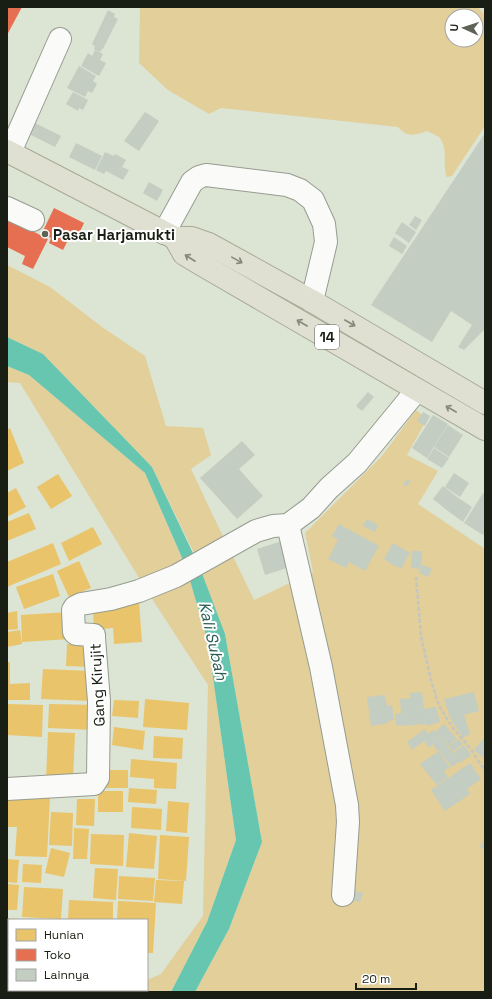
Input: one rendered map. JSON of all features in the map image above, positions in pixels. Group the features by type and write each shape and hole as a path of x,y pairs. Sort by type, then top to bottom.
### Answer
{"highway":[{"name":"14","path":"8,152 170,236 192,238 209,244 312,301 485,403"},
{"name":"14","path":"170,236 184,254 194,261 485,429"}],"street":[{"path":"8,152 60,39"},
{"path":"170,236 192,182 199,177 206,175 287,185 300,190 313,200 324,224 326,242 312,301"},
{"path":"7,208 33,220"},
{"path":"343,896 348,822 347,806 321,667 288,525 311,508 329,488 357,462 417,390"},
{"name":"Gang Kirujit","path":"7,789 94,784 98,778 100,708 94,635 76,634 74,632 73,610 75,607 81,604 111,599 139,591 176,576 209,559 256,531 273,526 288,525"}],"path":[{"path":"416,577 421,636 431,680 439,706 453,728 470,748 485,771"}],"shaded area":[{"path":"140,7 478,7 479,8 444,8 444,48 484,48 484,14 485,15 485,126 452,176 447,177 445,167 445,151 442,141 439,137 427,131 412,135 405,133 398,127 221,108 209,114 168,90 139,63"},
{"path":"7,265 50,287 102,327 145,356 166,426 203,428 211,455 191,469 227,545 198,561 152,467 43,354 7,337"},
{"path":"7,366 29,375 145,473 186,568 144,586 20,383 7,382"},
{"path":"416,410 427,419 407,455 438,471 418,504 485,549 485,992 195,992 229,929 262,842 225,634 200,568 230,550 254,600 294,581 314,661 350,890 304,576 313,572 305,533 382,456"},
{"path":"188,574 208,642 236,840 207,922 171,992 116,992 148,991 148,980 161,974 203,916 208,685 147,591"}],"water":[{"name":"Kali Subah","path":"7,337 43,354 152,467 200,568 225,634 262,842 229,929 195,992 171,992 207,922 236,840 208,642 186,567 145,473 29,375 7,366"}],"building: Hunian":[{"path":"10,428 24,463 7,471 7,430"},
{"path":"58,474 72,496 51,509 37,487"},
{"path":"16,488 26,507 7,517 7,493"},
{"path":"29,513 36,529 7,541 7,522"},
{"path":"93,527 102,544 69,561 61,543"},
{"path":"53,543 61,564 7,587 7,562"},
{"path":"79,561 91,588 69,597 57,571"},
{"path":"53,574 60,596 24,609 16,587"},
{"path":"139,602 142,642 114,644 113,628 94,630 93,610"},
{"path":"17,611 18,629 7,630 7,613"},
{"path":"69,612 70,639 22,642 21,615"},
{"path":"20,630 22,644 7,647 7,632"},
{"path":"67,644 91,645 90,667 66,666"},
{"path":"7,662 10,662 10,684 30,683 30,700 7,700"},
{"path":"43,669 91,671 90,701 41,699"},
{"path":"145,699 189,703 187,730 143,727"},
{"path":"114,700 139,701 138,718 112,716"},
{"path":"7,704 43,705 42,737 7,735"},
{"path":"49,704 95,705 94,730 48,728"},
{"path":"114,727 145,731 143,750 112,745"},
{"path":"48,732 75,733 73,781 46,780"},
{"path":"154,736 183,738 182,759 153,758"},
{"path":"131,759 177,763 176,789 154,788 154,779 130,777"},
{"path":"104,770 128,770 128,788 104,788"},
{"path":"129,788 157,790 156,804 128,802"},
{"path":"98,791 123,791 123,812 98,812"},
{"path":"7,795 50,798 47,857 15,856 17,827 7,827"},
{"path":"77,799 95,799 94,826 76,825"},
{"path":"168,801 189,803 187,833 166,831"},
{"path":"132,807 162,809 161,830 131,828"},
{"path":"51,812 73,813 72,846 49,845"},
{"path":"74,828 89,829 87,859 73,859"},
{"path":"129,833 157,836 154,869 126,867"},
{"path":"91,834 124,835 123,866 90,864"},
{"path":"160,835 189,837 186,881 158,879"},
{"path":"51,848 70,853 64,877 45,873"},
{"path":"7,859 19,860 17,883 7,882"},
{"path":"23,864 42,865 41,883 22,882"},
{"path":"95,868 118,869 116,900 93,898"},
{"path":"119,876 155,878 153,901 118,899"},
{"path":"156,880 184,881 182,904 154,902"},
{"path":"7,884 19,885 17,910 7,910"},
{"path":"24,887 63,889 61,919 22,917"},
{"path":"69,900 113,902 113,919 68,919"},
{"path":"118,901 156,903 153,953 148,953 148,919 117,919"},
{"path":"7,918 17,919 8,919 7,940"},
{"path":"8,956 8,991 52,992 7,992"}],"building: Toko":[{"path":"7,7 22,7 7,35"},
{"path":"54,208 84,223 77,238 71,234 63,250 49,243 51,238 42,233"},
{"path":"7,218 48,239 33,269 22,264 25,256 7,247"}],"building: Lainnya":[{"path":"108,10 115,14 114,17 118,19 100,52 94,49 95,46 92,44"},
{"path":"95,50 103,54 100,60 106,63 99,76 81,66 88,53 92,56"},
{"path":"79,66 96,76 93,81 97,84 92,93 88,91 85,97 67,88"},
{"path":"73,92 88,100 83,110 79,108 78,111 66,104"},
{"path":"145,112 159,121 139,151 124,141"},
{"path":"29,120 61,136 55,147 23,131"},
{"path":"485,133 485,329 464,350 458,347 472,325 451,311 432,342 371,305"},
{"path":"76,143 102,156 95,170 69,157"},
{"path":"105,152 114,156 115,154 126,160 122,167 129,170 123,180 106,171 104,174 96,170"},
{"path":"149,182 163,190 157,201 143,193"},
{"path":"415,216 422,220 416,230 409,225"},
{"path":"402,222 416,232 409,243 395,233"},
{"path":"394,237 407,246 402,254 389,246"},
{"path":"368,392 374,397 362,411 356,406"},
{"path":"423,412 430,416 425,426 417,421"},
{"path":"433,415 448,424 427,458 412,448"},
{"path":"448,425 463,435 449,457 434,447"},
{"path":"242,441 255,455 239,469 263,496 237,519 200,478"},
{"path":"434,448 449,458 442,468 427,459"},
{"path":"454,473 469,483 460,497 445,487"},
{"path":"408,479 411,481 406,487 403,484"},
{"path":"443,486 472,507 463,522 433,499"},
{"path":"483,493 485,494 485,532 483,535 464,523"},
{"path":"367,519 378,525 375,532 363,526"},
{"path":"339,524 379,546 365,571 349,562 346,568 328,559 338,540 332,536"},
{"path":"282,541 290,567 265,575 257,549"},
{"path":"393,543 410,553 401,569 384,559"},
{"path":"412,551 422,551 421,569 411,568"},
{"path":"423,565 432,569 428,577 419,573"},
{"path":"422,692 424,709 436,707 440,722 426,726 425,714 425,724 402,726 396,725 395,714 401,713 400,699 411,698 410,693"},
{"path":"474,692 479,711 464,715 470,734 463,738 450,718 444,699"},
{"path":"385,695 387,706 392,705 394,720 388,721 389,723 371,726 367,697"},
{"path":"444,724 457,739 447,746 435,732"},
{"path":"425,729 428,734 433,730 459,761 452,767 439,750 437,751 433,744 429,748 424,741 412,750 407,742"},
{"path":"485,737 485,759 474,750"},
{"path":"459,739 463,744 452,752 448,746"},
{"path":"464,745 471,755 460,763 453,753"},
{"path":"439,751 450,767 444,771 448,777 437,785 420,764"},
{"path":"470,763 481,779 467,789 470,794 445,811 431,790"},
{"path":"485,833 485,849 480,848 482,842 483,843"},
{"path":"352,890 363,893 360,902 349,899"}],"place":[{"name":"Pasar Harjamukti","path":"45,234"}]}
